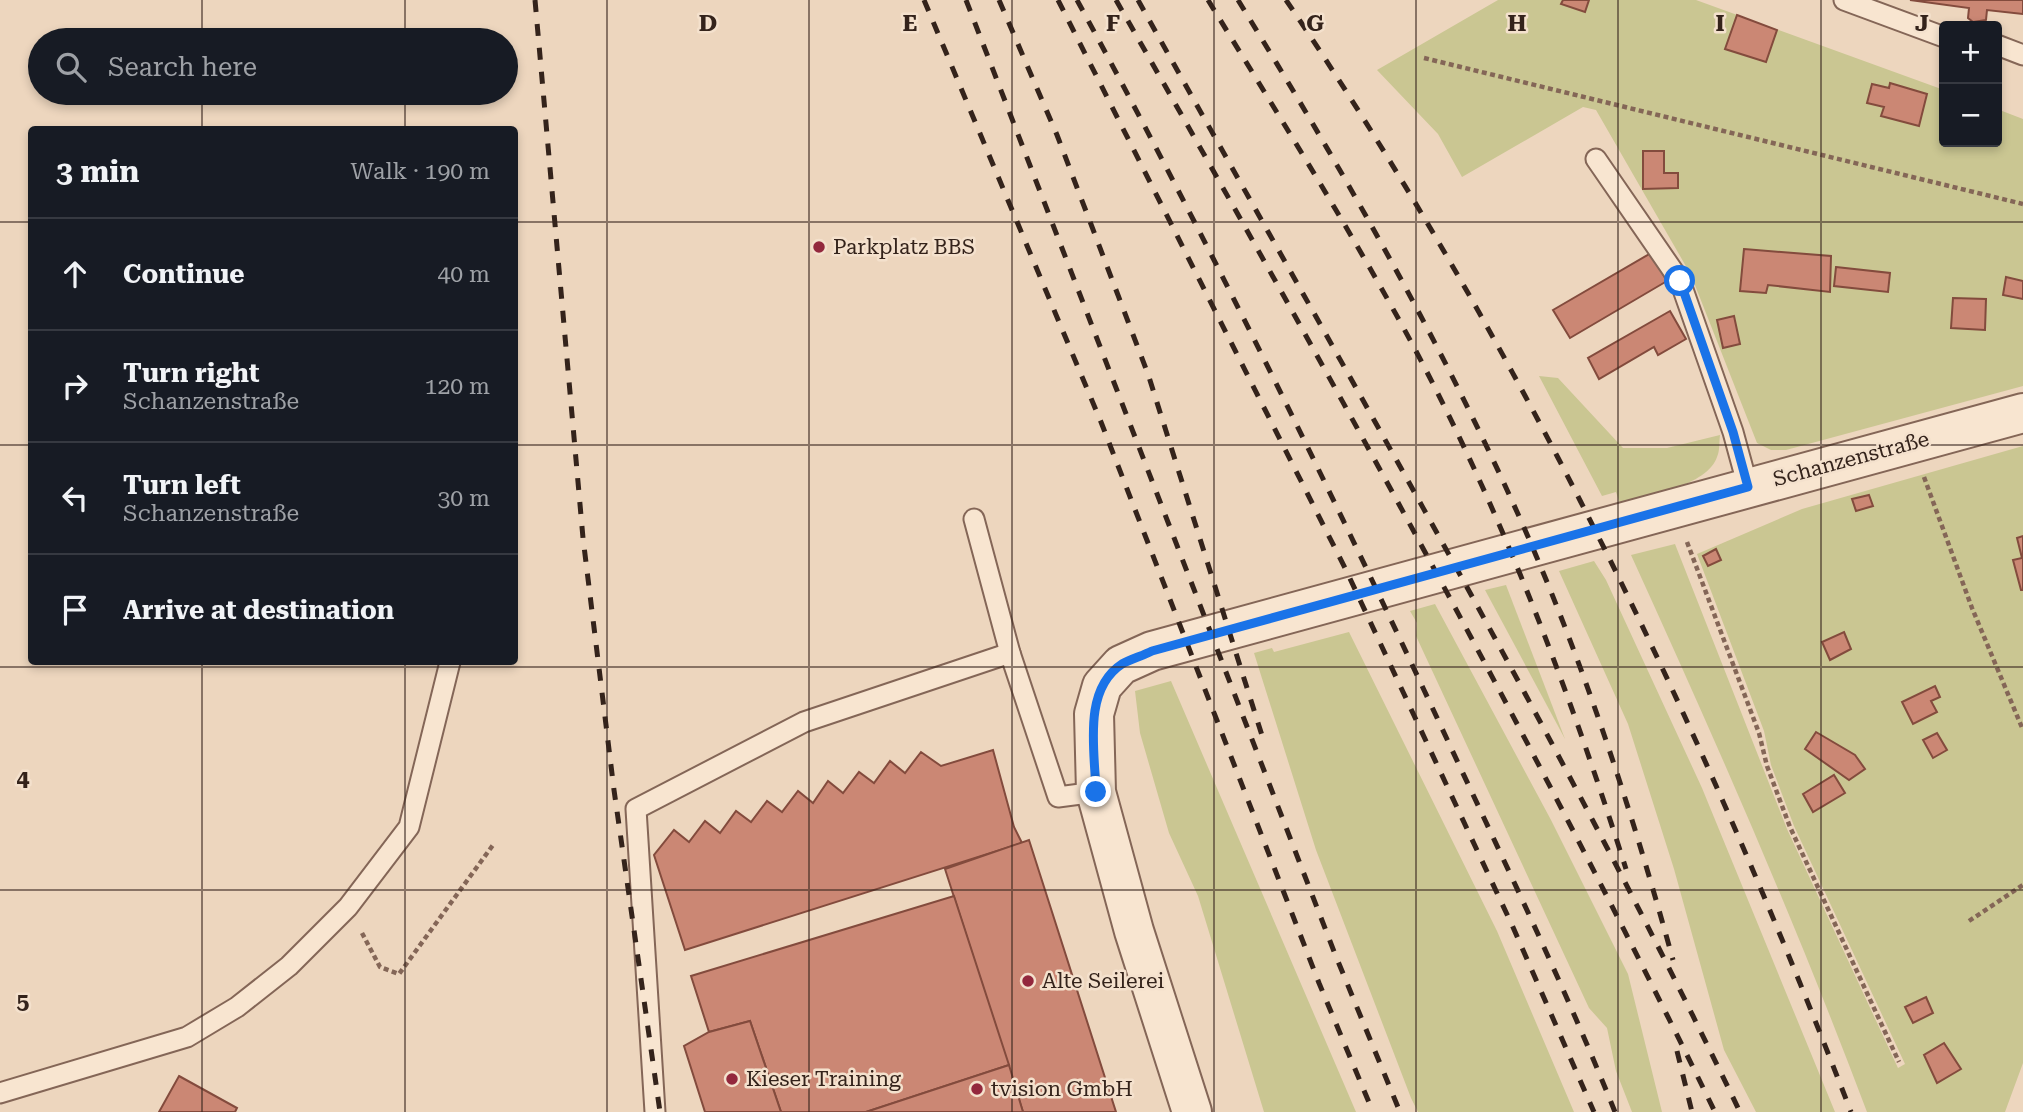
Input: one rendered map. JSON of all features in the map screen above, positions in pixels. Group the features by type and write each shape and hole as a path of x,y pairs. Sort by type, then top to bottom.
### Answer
{"street":[{"name":"Schanzenstraße","path":"1192,1112 1134,931 1096,792 1094,714 1102,686 1121,665 1152,651 2023,413"}],"lane":[{"path":"1844,0 1939,35"},
{"path":"2002,47 2023,55"},
{"path":"1596,159 1680,281 1733,432 1748,487"},
{"path":"974,519 1010,653 1058,797 1096,792"},
{"path":"655,1112 636,809 804,722 1010,653"},
{"path":"0,1093 187,1037 237,1007 289,966 348,907 409,827 449,665"}],"path":[{"path":"1424,58 2023,204"},
{"path":"1914,442 1972,608 2023,730"},
{"path":"1677,507 1689,551 1759,733 1767,766 1790,827 1899,1062"},
{"path":"348,907 380,967 399,974 493,845"},
{"path":"1969,921 2023,885"}],"shaded area":[{"path":"1498,0 1696,0 1939,88 1939,147 2002,147 2002,111 2023,119 2023,386 1786,450 1771,450 1757,443 1691,275 1596,110 1583,107 1462,177 1438,134 1377,70"},
{"path":"1539,376 1558,378 1623,448 1667,448 1720,435 1717,457 1711,467 1701,475 1675,488 1620,504 1616,492 1602,496"},
{"path":"2023,446 2023,1063 2005,1112 1867,1112 1754,832 1631,555 1675,544 1787,829 1898,1068 1905,1064 1794,826 1771,765 1764,731 1697,554 1802,509"},
{"path":"1594,561 1606,580 1702,788 1835,1112 1756,1112 1724,1050 1674,869 1628,724 1559,571"},
{"path":"1506,585 1565,739 1485,590"},
{"path":"1435,604 1551,820 1628,974 1662,1112 1632,1112 1616,1071 1607,1028 1589,1008 1416,636 1417,623 1410,611"},
{"path":"1349,632 1497,931 1574,1112 1418,1112 1411,1098 1316,850 1254,653 1272,648 1274,652"},
{"path":"1171,681 1356,1112 1264,1112 1198,896 1169,833 1140,733 1135,691"}],"building":[{"path":"1563,0 1589,0 1585,12 1561,4"},
{"path":"1910,0 2023,0 2023,14 1987,10 1986,20 1980,21 1968,18 1969,8"},
{"path":"1737,15 1777,30 1766,62 1725,49"},
{"path":"1890,83 1927,94 1919,126 1881,116 1884,107 1867,103 1872,84 1889,88"},
{"path":"1643,151 1664,151 1664,173 1678,173 1678,188 1643,189"},
{"path":"1744,249 1831,256 1830,292 1768,285 1766,293 1740,291"},
{"path":"1651,253 1667,281 1570,338 1553,310"},
{"path":"1836,267 1890,273 1888,292 1834,286"},
{"path":"2006,277 2023,281 2023,299 2003,295"},
{"path":"1953,298 1986,299 1985,330 1951,328"},
{"path":"1670,311 1686,339 1658,355 1654,347 1599,379 1588,358"},
{"path":"1734,316 1740,344 1723,348 1717,320"},
{"path":"1869,495 1873,506 1856,511 1852,499"},
{"path":"2023,536 2021,590 2013,560 2022,558 2017,538"},
{"path":"1716,549 1721,560 1708,566 1703,556"},
{"path":"1844,632 1851,649 1830,660 1822,642"},
{"path":"1935,686 1940,697 1931,701 1937,712 1913,724 1902,702"},
{"path":"1816,732 1855,755 1865,769 1849,780 1805,749"},
{"path":"1937,733 1947,750 1933,758 1923,740"},
{"path":"993,750 1014,827 1022,843 685,950 654,855 674,830 689,842 705,821 720,833 736,811 751,822 767,801 782,812 798,791 813,803 828,781 843,793 859,772 874,783 890,761 905,773 921,752 941,766"},
{"path":"1834,775 1845,793 1813,812 1803,794"},
{"name":"Alte Seilerei","path":"1029,840 1116,1112 1023,1112 945,869"},
{"path":"954,896 1009,1065 866,1112 781,1112 750,1021 709,1032 691,976"},
{"path":"1926,997 1933,1013 1913,1023 1905,1007"},
{"name":"Kieser Training","path":"750,1021 781,1112 705,1112 684,1046 709,1032"},
{"path":"1944,1043 1961,1069 1937,1083 1924,1055"},
{"name":"tvision GmbH","path":"1009,1065 1023,1112 866,1112"},
{"path":"179,1076 237,1108 235,1112 159,1112"}],"railway":[{"path":"535,0 583,538 614,790 660,1112"},
{"path":"924,0 1101,422 1319,983 1373,1112"},
{"path":"966,0 1335,954 1400,1112"},
{"path":"999,0 1057,135 1148,374 1265,745"},
{"path":"1058,0 1346,570 1512,925 1594,1112"},
{"path":"1077,0 1264,358 1530,916 1615,1112"},
{"path":"1116,0 1349,413 1499,690 1715,1112"},
{"path":"1138,0 1523,690 1670,970 1740,1112"},
{"path":"1208,0 1380,286 1469,458 1528,593 1554,661 1626,869"},
{"path":"1238,0 1389,257 1458,388 1522,523 1566,630 1605,738 1673,960"},
{"path":"1286,0 1371,131 1452,265 1528,401 1600,540 1668,680 1732,823 1851,1112"},
{"path":"1677,1051 1692,1112"}],"place":[{"name":"Parkplatz BBS","path":"819,247"},
{"name":"Alte Seilerei","path":"1028,981"},
{"name":"Kieser Training","path":"732,1079"},
{"name":"tvision GmbH","path":"977,1089"}],"route":[{"path":"1096,792 1094,714 1102,686 1121,665 1152,651 1748,487 1733,432 1680,281"}]}
